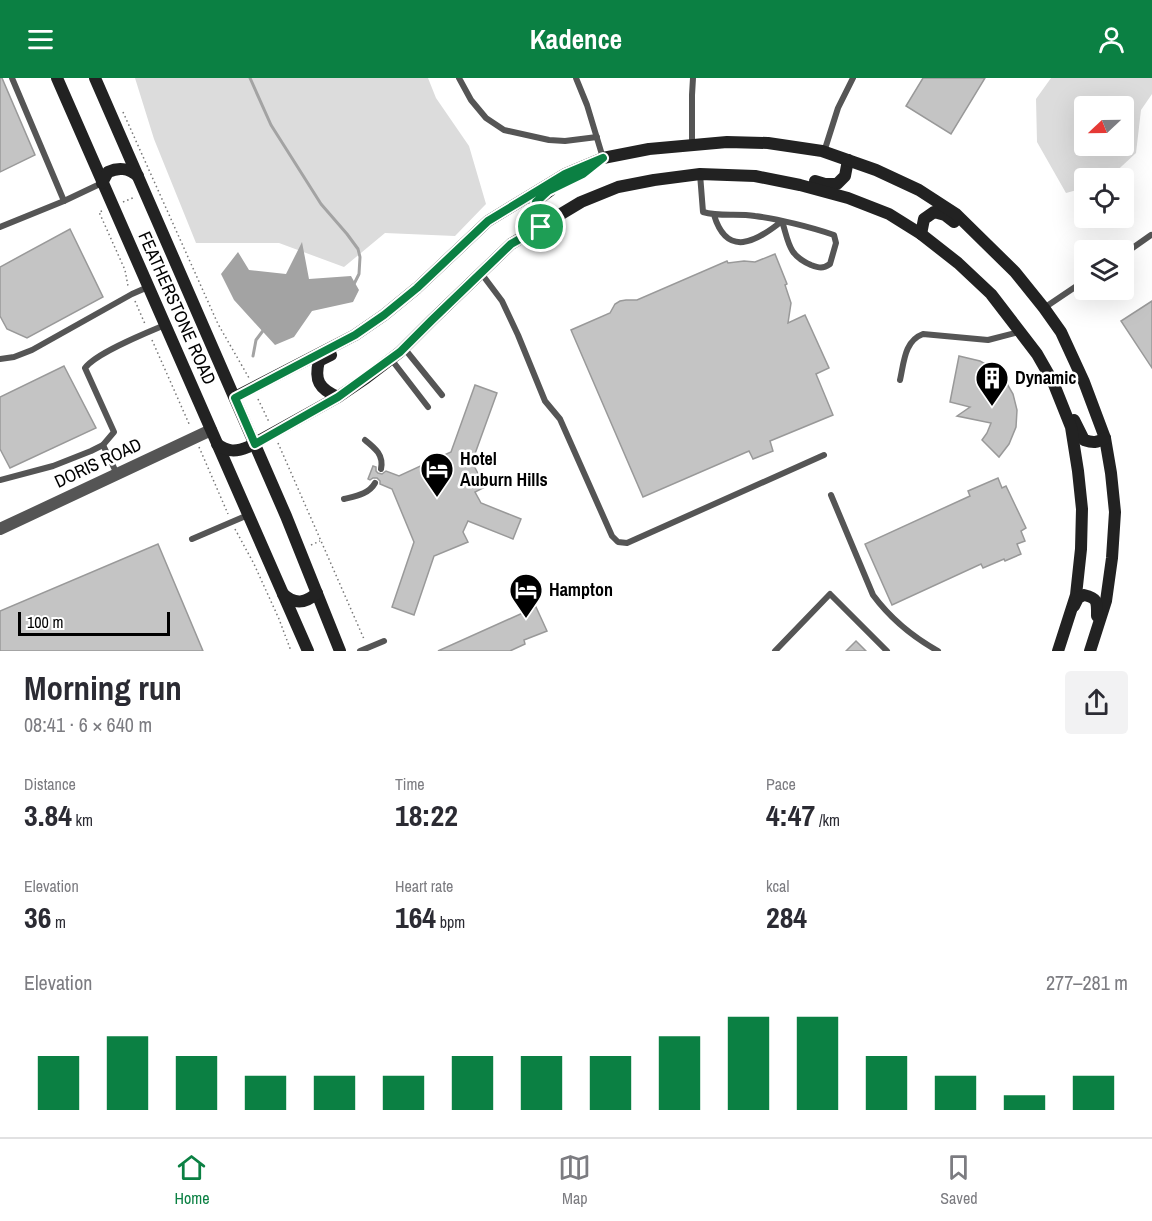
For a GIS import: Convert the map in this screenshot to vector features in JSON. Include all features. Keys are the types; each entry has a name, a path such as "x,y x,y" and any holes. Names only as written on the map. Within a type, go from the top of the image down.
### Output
{"street":[{"name":"FEATHERSTONE ROAD","path":"57,78 308,651"},
{"name":"FEATHERSTONE ROAD","path":"95,78 255,444 340,651"},
{"path":"235,398 355,335 417,288 488,221 565,174 603,158 649,148 727,142 768,143 824,152 876,170 919,190 956,214 1015,272 1061,332 1084,382 1105,438 1115,512 1106,601 1090,651"},
{"path":"541,227 533,215 536,202 548,191 583,174 603,158"},
{"path":"217,444 223,448 240,450 255,444 338,397 391,360 511,244 581,202 618,187 700,174 754,176 779,174 825,184 837,184 845,176 848,160"},
{"path":"102,183 108,172 120,168 132,171 138,176"},
{"path":"754,176 848,198 889,214 921,234 958,263 991,294 1037,354 1066,402 1084,440 1092,443 1105,438"},
{"path":"921,234 924,219 934,212 945,215 990,246"},
{"path":"338,397 320,386 316,372 319,361 350,345 384,315"},
{"path":"1053,382 1071,427 1082,509 1076,595 1058,651"},
{"name":"DORIS ROAD","path":"0,529 211,430"},
{"path":"283,593 298,602 309,599 317,593"},
{"path":"1072,610 1078,598 1084,595 1093,597 1097,602 1097,616 1084,651"}],"lane":[{"path":"12,78 64,201"},
{"path":"459,78 471,100 486,118 504,130 549,140 565,141 597,137"},
{"path":"576,78 603,158"},
{"path":"692,144 693,78"},
{"path":"824,152 838,108 853,78"},
{"path":"700,174 703,212 714,215 753,215 782,221 834,235 836,243 830,264 819,268 801,260 794,254 782,221"},
{"path":"0,227 102,183"},
{"path":"714,215 717,227 725,236 730,240 742,242 756,239 782,221"},
{"path":"1134,247 1151,236"},
{"path":"481,273 502,301 545,401 560,419 612,536 618,542 627,543 824,455"},
{"path":"0,359 14,357 32,350 148,287"},
{"path":"1044,308 1074,288"},
{"path":"0,480 53,466 103,444 114,432 85,368 89,363 118,347 165,326"},
{"path":"900,380 907,350 915,337 923,334 988,340 1020,332"},
{"path":"404,348 442,396"},
{"path":"391,360 428,408"},
{"path":"365,440 380,454 381,469"},
{"path":"103,444 117,474"},
{"path":"344,499 366,493 374,487 375,483"},
{"path":"831,495 873,595 882,608 901,625 926,645 938,651"},
{"path":"192,539 248,515"},
{"path":"775,651 830,594 887,651"},
{"path":"360,651 384,640"}],"path":[{"path":"123,113 218,324 250,381"},
{"path":"119,203 134,197"},
{"path":"102,211 99,212 125,270 128,284"},
{"path":"136,304 145,324"},
{"path":"152,340 188,423"},
{"path":"256,395 271,428"},
{"path":"277,441 366,644"},
{"path":"200,450 228,512"},
{"path":"216,486 221,483"},
{"path":"237,532 279,619 291,651"},
{"path":"306,547 321,541"}],"shaded area":[{"path":"135,78 428,78 436,98 469,146 486,204 455,236 385,233 344,267 279,243 196,243 154,139"},
{"path":"1051,78 1152,78 1152,94 1141,110 1134,155 1134,96 1074,96 1074,156 1133,156 1120,168 1074,168 1074,191 1066,193 1037,142 1036,99"},
{"path":"302,242 309,279 351,276 359,290 353,302 312,311 294,337 275,345 234,300 221,274 238,252 249,270 286,274"}],"building":[{"path":"0,78 2,78 35,155 0,172"},
{"path":"923,78 985,78 951,134 906,106"},
{"path":"70,229 103,297 27,338 7,329 0,316 0,267"},
{"path":"775,254 787,284 785,285 791,303 788,323 805,315 829,368 816,374 833,415 770,441 773,451 753,459 749,451 643,497 571,330 610,313 615,304 620,301 637,300 727,261 728,263 755,262"},
{"path":"1152,301 1152,368 1121,321"},
{"name":"Dynamic","path":"959,356 980,361 996,370 1013,394 1017,410 1016,427 1009,444 999,457 982,440 991,423 957,416 970,407 950,402"},
{"path":"64,366 96,428 10,468 0,449 0,397"},
{"name":"Hotel Auburn Hills","path":"475,385 497,393 472,462 485,487 475,492 481,503 521,519 513,539 468,521 463,532 468,542 434,556 414,615 392,607 414,542 392,489 380,484 377,478 368,479 373,466 376,467 378,473 382,474 386,471 399,476 451,452"},
{"path":"998,478 1002,488 1006,486 1026,528 1021,531 1025,541 1017,544 1021,554 983,568 981,564 892,605 865,544 970,496 968,491"},
{"path":"158,544 203,651 0,651 0,611"},
{"name":"Hampton","path":"536,607 547,631 524,640 525,644 510,651 438,651"},
{"path":"856,641 866,651 846,651"}],"waterway":[{"path":"250,78 271,125 321,204 358,249 359,274 354,284"},
{"path":"253,356 256,340 265,328"}],"place":[{"name":"Dynamic","path":"992,407"},
{"name":"Hotel Auburn Hills","path":"437,498"},
{"name":"Hampton","path":"526,619"}],"route":[{"path":"603,158 583,174 548,191 536,202 533,215 541,227 511,244 400,352 366,378 338,397 255,444 235,398 355,335 417,288 488,221 565,174 603,158"}]}
